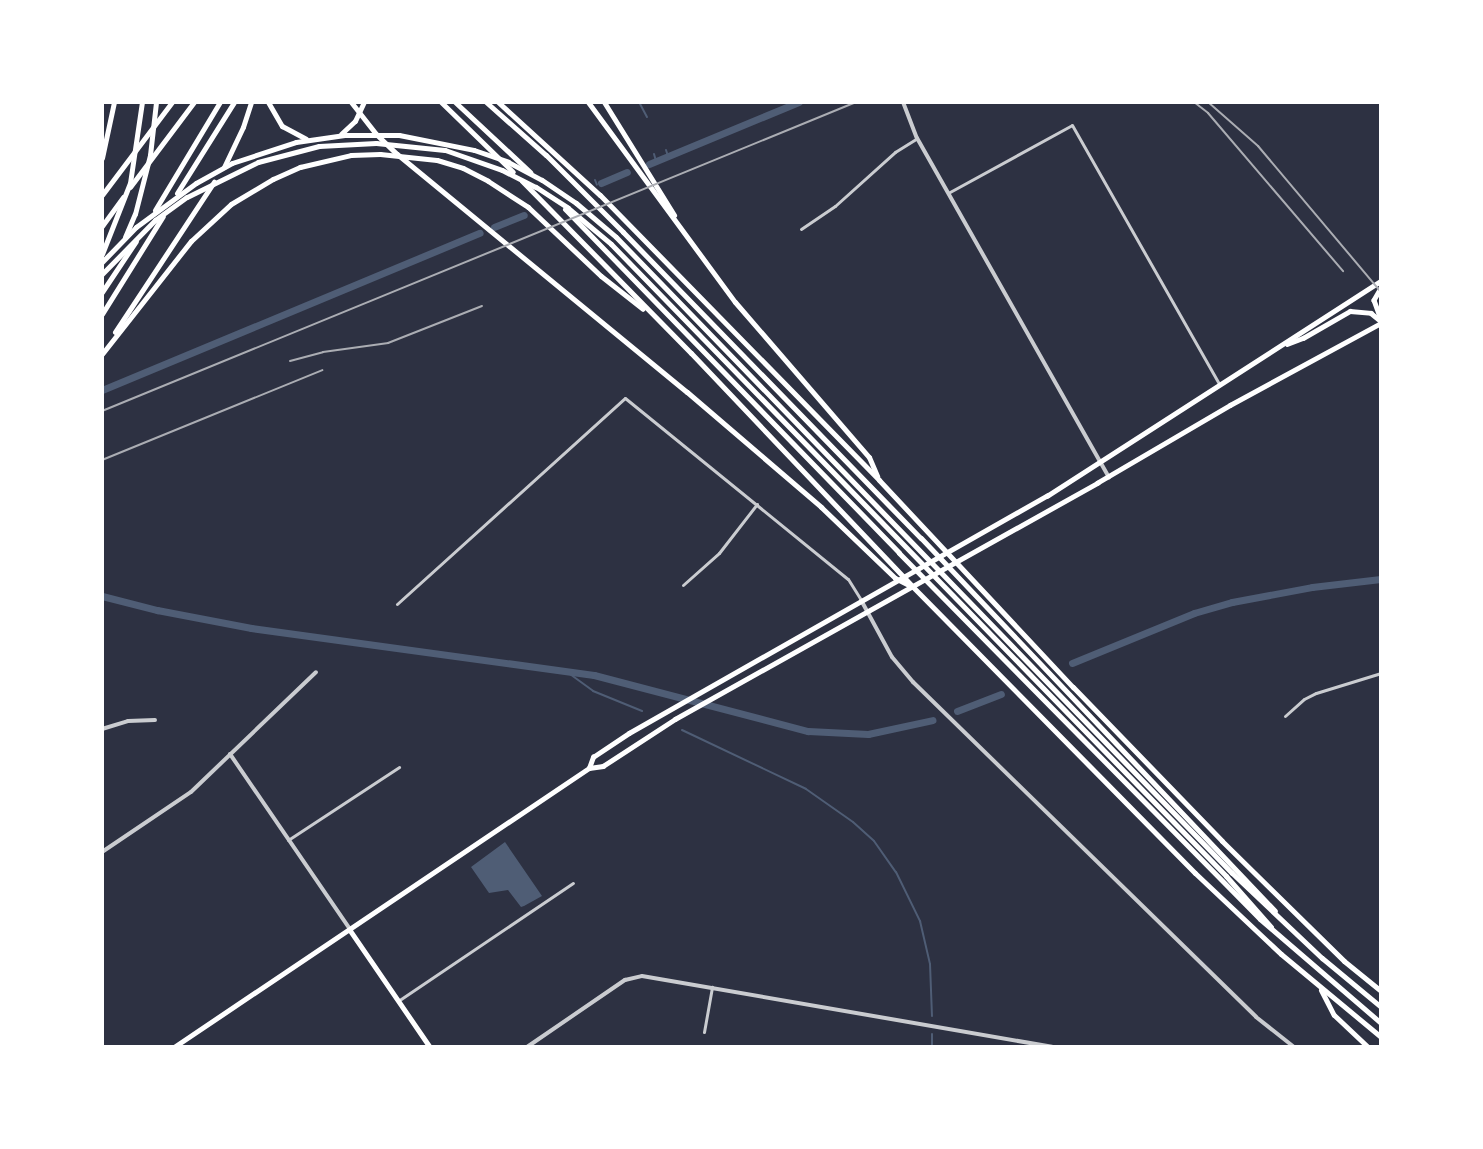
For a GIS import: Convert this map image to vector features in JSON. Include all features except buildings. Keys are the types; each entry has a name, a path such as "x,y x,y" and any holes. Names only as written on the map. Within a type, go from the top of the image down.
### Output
{"highway":[{"path":"102,158 114,102"},
{"path":"102,254 130,183 142,102"},
{"path":"102,280 118,253 135,214 154,129 156,102"},
{"path":"102,195 172,102"},
{"path":"102,226 194,102"},
{"path":"102,292 149,221 220,102"},
{"path":"102,314 234,102"},
{"path":"102,353 231,153 251,102"},
{"path":"268,102 282,126 296,136 313,141 329,140 343,133 355,121 364,102"},
{"path":"351,102 376,134 398,154 821,507 895,578 912,586"},
{"path":"441,102 661,322 912,586 1195,873 1318,986 1381,1037"},
{"path":"455,102 522,163 898,554 1260,919 1381,1023"},
{"path":"486,102 558,167 1030,652 1071,690 1300,919 1381,991"},
{"path":"498,102 555,152 930,532 1038,649 1071,690 1270,904 1279,917"},
{"path":"588,102 697,252 769,344 869,457 879,480"},
{"path":"604,102 697,252"},
{"path":"102,262 136,228 180,193 232,163 296,142 345,135 399,135 439,142 490,155 557,189 616,237 1232,873 1381,1007"},
{"path":"102,274 155,220 187,197 242,168 281,155 336,144 376,143 445,150 502,170 553,197 611,244 1248,899 1271,927"},
{"path":"102,353 191,241 231,204 273,178 322,160 380,154 437,160 463,168 488,181 528,207 602,276 661,322"},
{"path":"1318,986 1334,1015 1368,1047"}],"main road":[{"path":"589,768 593,757 665,712 1026,509 1381,281"},
{"path":"1381,288 1374,300 1381,321"},
{"path":"1277,347 1303,338 1350,311 1371,313 1381,321"},
{"path":"174,1047 589,768 603,766 679,717 1381,321"},
{"path":"350,930 430,1047"}],"street":[{"path":"903,102 917,138 1108,477"},
{"path":"948,193 1072,125 1220,385"},
{"path":"801,229 835,206 895,152 917,138"},
{"path":"397,604 625,398 848,579 892,657 913,682 968,733 1256,1017 1294,1047"},
{"path":"683,585 719,553 758,504"},
{"path":"102,852 191,792 301,690 316,672"},
{"path":"1285,716 1304,699 1316,693 1381,673"},
{"path":"102,729 135,720 155,720"},
{"path":"230,754 350,930"},
{"path":"288,840 399,767"},
{"path":"398,1002 573,883"},
{"path":"527,1047 633,976 712,986 1052,1047"},
{"path":"704,1032 712,986"}],"water":[{"path":"505,842 542,896 521,907 508,890 489,893 471,867"}],"waterway":[{"path":"639,102 647,117"},
{"path":"649,164 799,102"},
{"path":"666,150 668,156"},
{"path":"654,154 656,161"},
{"path":"601,183 627,172"},
{"path":"595,180 597,185"},
{"path":"494,227 524,215"},
{"path":"102,390 480,233"},
{"path":"1072,663 1194,613 1232,602 1312,587 1381,579"},
{"path":"102,596 157,610 251,628 594,675 808,731 868,734 933,720"},
{"path":"563,669 593,691 642,711"},
{"path":"957,711 1001,694"},
{"path":"682,730 806,789 853,822 874,841 896,872 920,921 930,964 932,1016"},
{"path":"932,1034 932,1047"}],"railway":[{"path":"102,411 856,102"},
{"path":"1194,102 1208,113 1343,271"},
{"path":"1208,102 1258,146 1381,292"},
{"path":"290,361 323,352 388,343 482,306"},
{"path":"102,460 322,370"}]}
